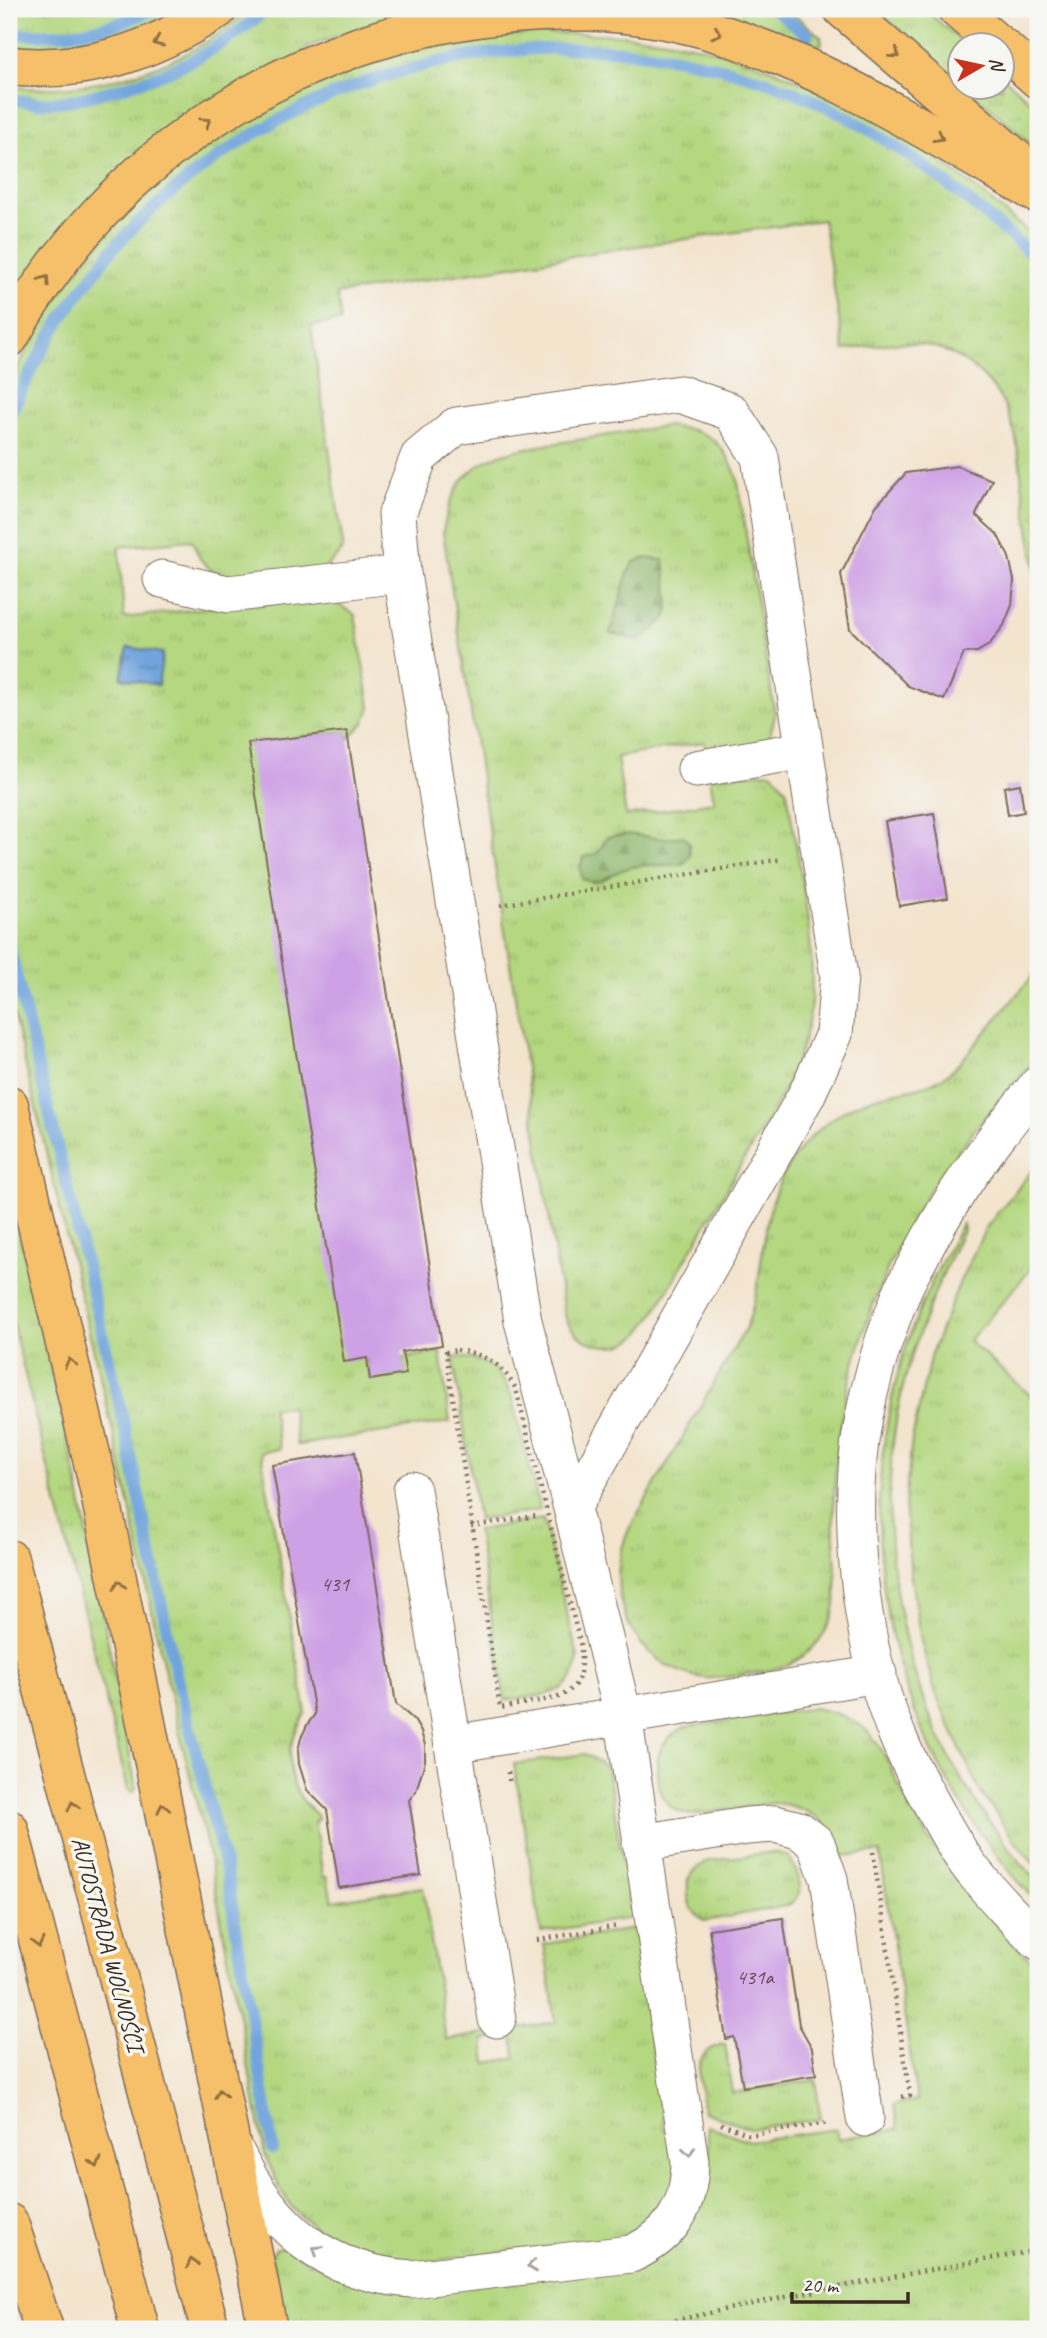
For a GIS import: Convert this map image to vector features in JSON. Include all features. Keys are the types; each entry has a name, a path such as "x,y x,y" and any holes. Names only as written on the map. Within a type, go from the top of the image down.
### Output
{"main road":[{"path":"9,66 52,68 111,59 166,39 218,9"},
{"path":"843,9 1038,178"},
{"path":"957,9 984,32"},
{"path":"9,338 49,273 101,211 139,174 191,132 230,106 316,61 364,43 431,24 478,17 532,12 612,12 675,22 724,35 833,79 1038,194"},
{"path":"1016,59 1038,79"},
{"path":"9,1105 98,1484 268,2329"},
{"name":"AUTOSTRADA WOLNOŚCI","path":"9,1559 210,2329"},
{"path":"9,1829 140,2329"},
{"path":"9,2223 44,2329"}],"street":[{"path":"230,2141 251,2184 279,2220 321,2254 352,2268 392,2278 412,2279 631,2254 648,2246 673,2222 690,2186 690,2162 624,1716 560,1511 523,1321 402,574 397,514 419,457 456,426 680,394 731,412 760,457 839,976 834,1034 807,1094 560,1511"},
{"path":"162,579 228,594 402,574"},
{"path":"696,769 804,750"},
{"path":"1038,1085 981,1155 939,1221 902,1291 880,1357 862,1436 856,1487 858,1571 866,1623 897,1736 946,1830 972,1870 1007,1911 1038,1941"},
{"path":"412,1490 497,2019"},
{"path":"453,1744 878,1674"},
{"path":"641,1843 775,1824 799,1830 816,1843 829,1879 865,2118"}],"path":[{"path":"500,905 783,858"},
{"path":"457,1350 477,1353 504,1370 516,1389 560,1511 581,1647 581,1674 578,1683 564,1695 500,1708 446,1352 457,1350"},
{"path":"471,1525 560,1511"},
{"path":"537,1940 626,1925"},
{"path":"634,2329 790,2296 1038,2250"}],"green space":[{"path":"9,9 179,9 118,35 75,44 31,47 9,46"},
{"path":"249,9 428,9 376,22 310,46 9,305 9,87 73,86 137,73 168,62 197,47 224,30"},
{"path":"689,9 788,9 821,37 822,44 819,45"},
{"path":"876,9 924,9 951,32 946,32 946,70"},
{"path":"530,33 606,34 652,38 731,55 769,68 844,102 914,143 959,175 1038,240 1038,585 1018,447 1004,406 995,391 971,366 941,350 924,345 899,343 844,350 823,220 616,249 337,294 341,321 311,326 343,545 341,552 324,569 252,581 216,575 200,559 192,540 119,547 124,618 248,603 326,600 335,602 355,615 370,707 364,723 348,739 346,731 249,743 370,1379 405,1374 403,1358 440,1352 450,1422 297,1445 291,1406 272,1408 280,1449 261,1452 306,1713 293,1740 290,1767 298,1792 317,1815 318,1820 314,1821 323,1877 327,1877 332,1901 423,1887 446,2040 503,2031 504,2036 483,2040 486,2063 516,2058 511,2029 556,2022 544,1944 634,1929 665,2131 676,2130 677,2179 655,2218 625,2238 422,2262 383,2261 331,2241 294,2210 281,2191 265,2155 208,1850 166,1677 120,1461 9,996 9,385 51,308 98,245 132,209 209,145 251,118 341,74 423,49"},
{"path":"1016,88 1038,108 1038,150 983,102 1016,102"},
{"path":"666,426 692,430 711,438 725,453 737,477 775,715 770,735 759,746 706,751 704,742 617,757 626,816 714,802 710,777 771,772 776,776 787,791 805,897 811,951 811,1002 801,1048 783,1091 654,1314 630,1341 621,1345 602,1346 577,1334 564,1313 443,532 449,507 458,487 469,473 484,462 519,450"},
{"path":"645,558 664,560 669,602 667,617 647,635 636,640 610,633 628,573 634,562"},
{"path":"629,834 663,839 683,836 689,843 690,856 683,864 645,865 617,872 603,880 593,882 582,879 580,866 584,857 598,853 607,837"},
{"path":"1038,969 1037,1057 968,1138 926,1197 890,1264 857,1352 838,1442 834,1515 836,1593 832,1618 826,1631 810,1651 794,1662 776,1669 715,1678 679,1671 657,1659 641,1643 628,1623 621,1601 618,1577 621,1553 629,1529 746,1328 757,1289 770,1210 784,1173 814,1134 841,1113 871,1098 929,1084 948,1073 963,1060"},
{"path":"1038,1163 1038,1261 969,1341 1038,1402 1038,1869 979,1790 936,1695 921,1641 911,1579 905,1503 912,1439 931,1354 961,1279 987,1226"},
{"path":"9,1191 76,1475 135,1783 136,1789 132,1792 128,1789 9,1310"},
{"path":"962,1224 963,1231 937,1287 905,1377 891,1460 892,1554 907,1646 938,1734 979,1807 1037,1882 1038,1902 977,1829 947,1780 923,1731 904,1680 890,1628 882,1574 879,1520 889,1412 914,1324 936,1273"},
{"path":"453,1357 474,1359 490,1366 507,1387 512,1397 540,1510 478,1520"},
{"path":"543,1519 578,1657 570,1681 562,1688 542,1695 505,1700 477,1530"},
{"path":"815,1708 850,1719 875,1740 929,1840 953,1874 1038,1967 1038,2329 286,2329 271,2256 276,2248 286,2247 309,2263 595,2274 704,2194 710,2173 707,2125 749,2141 836,2129 838,2139 898,2129 894,2105 917,2100 880,1852 843,1856 832,1834 824,1825 816,1817 796,1807 772,1803 692,1815 671,1807 659,1786 657,1769 660,1752 667,1740 684,1727"},
{"path":"585,1754 604,1765 608,1771 632,1918 541,1932 514,1764"},
{"path":"774,1852 788,1856 798,1876 799,1890 793,1902 786,1906 705,1921 691,1908 688,1879 697,1868 708,1861"},
{"path":"725,2044 732,2093 816,2080 820,2119 750,2129 704,2112 699,2080 701,2061 705,2053"}],"water":[{"path":"128,647 163,653 158,685 121,678"}],"building":[{"path":"957,466 992,480 976,515 997,534 1009,557 1014,580 1012,605 1004,625 989,645 977,652 964,653 944,700 908,686 850,629 841,574 876,506 906,473"},
{"path":"347,731 442,1345 402,1352 406,1374 370,1380 367,1358 344,1362 248,743"},
{"path":"1020,784 1024,812 1008,815 1004,787"},
{"path":"934,813 948,898 899,906 885,821"},
{"path":"355,1452 396,1704 414,1720 425,1745 425,1761 416,1791 409,1800 421,1875 339,1888 327,1810 307,1790 299,1764 301,1738 315,1714 272,1465"},
{"path":"783,1918 799,2025 812,2048 816,2075 743,2087 734,2037 726,2039 709,1929"}],"waterway":[{"path":"9,33 65,33 102,28 155,9"},
{"path":"9,99 37,103 65,101 150,79 211,50 267,9"},
{"path":"774,9 808,35"},
{"path":"9,419 46,344 110,252 190,178 266,127 348,89 434,63 522,50 613,50 703,64 792,91 860,124 922,165 1038,260"},
{"path":"9,945 123,1419 176,1674 226,1870 273,2149"}]}
